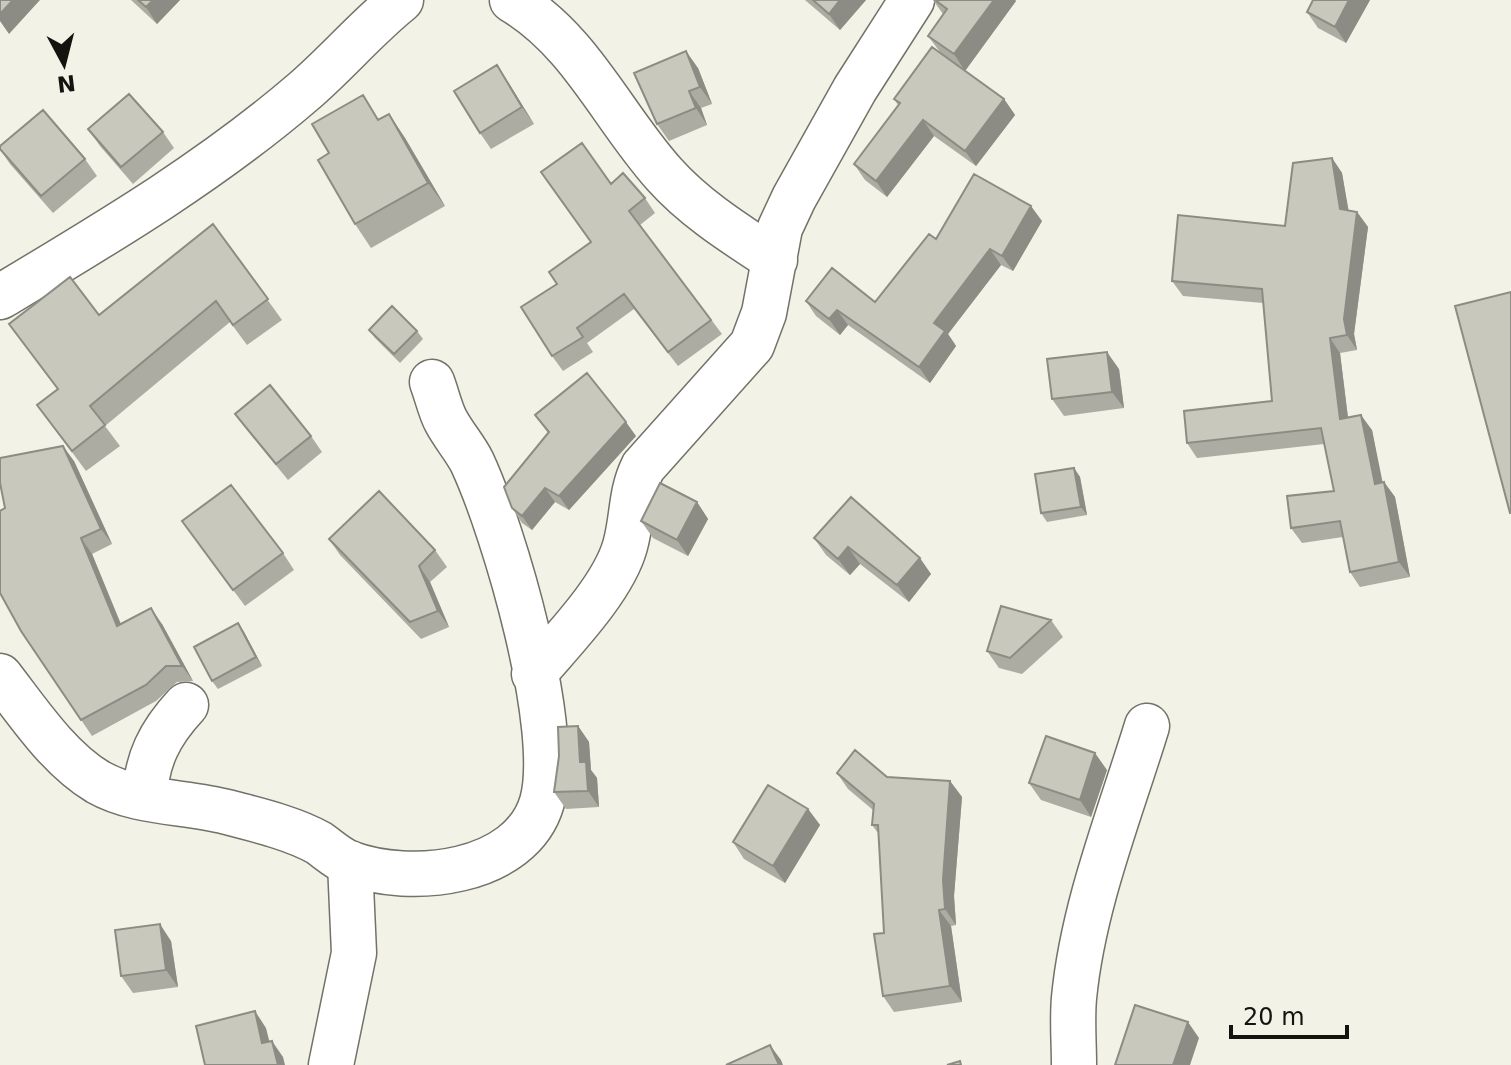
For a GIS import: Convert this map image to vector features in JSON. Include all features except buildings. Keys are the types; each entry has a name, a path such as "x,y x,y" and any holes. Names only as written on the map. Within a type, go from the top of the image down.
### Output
{"street":[{"path":"0,297 156,203 208,166 303,92 401,0"},
{"path":"512,0 568,45 666,177 695,204 775,260"},
{"path":"534,674 617,568 625,547 633,487 643,467 752,345 764,313 780,228 855,89 912,0"},
{"path":"0,676 38,725 99,782 145,798 225,812 286,830 319,844 350,863 401,872 452,871 505,852 528,831 541,805 548,774 545,730 498,529 471,460 446,420 432,382"},
{"path":"145,798 150,758 163,732 186,705"},
{"path":"1074,1065 1073,1000 1079,964 1097,886 1147,726"},
{"path":"331,1065 354,953 350,863"}]}
